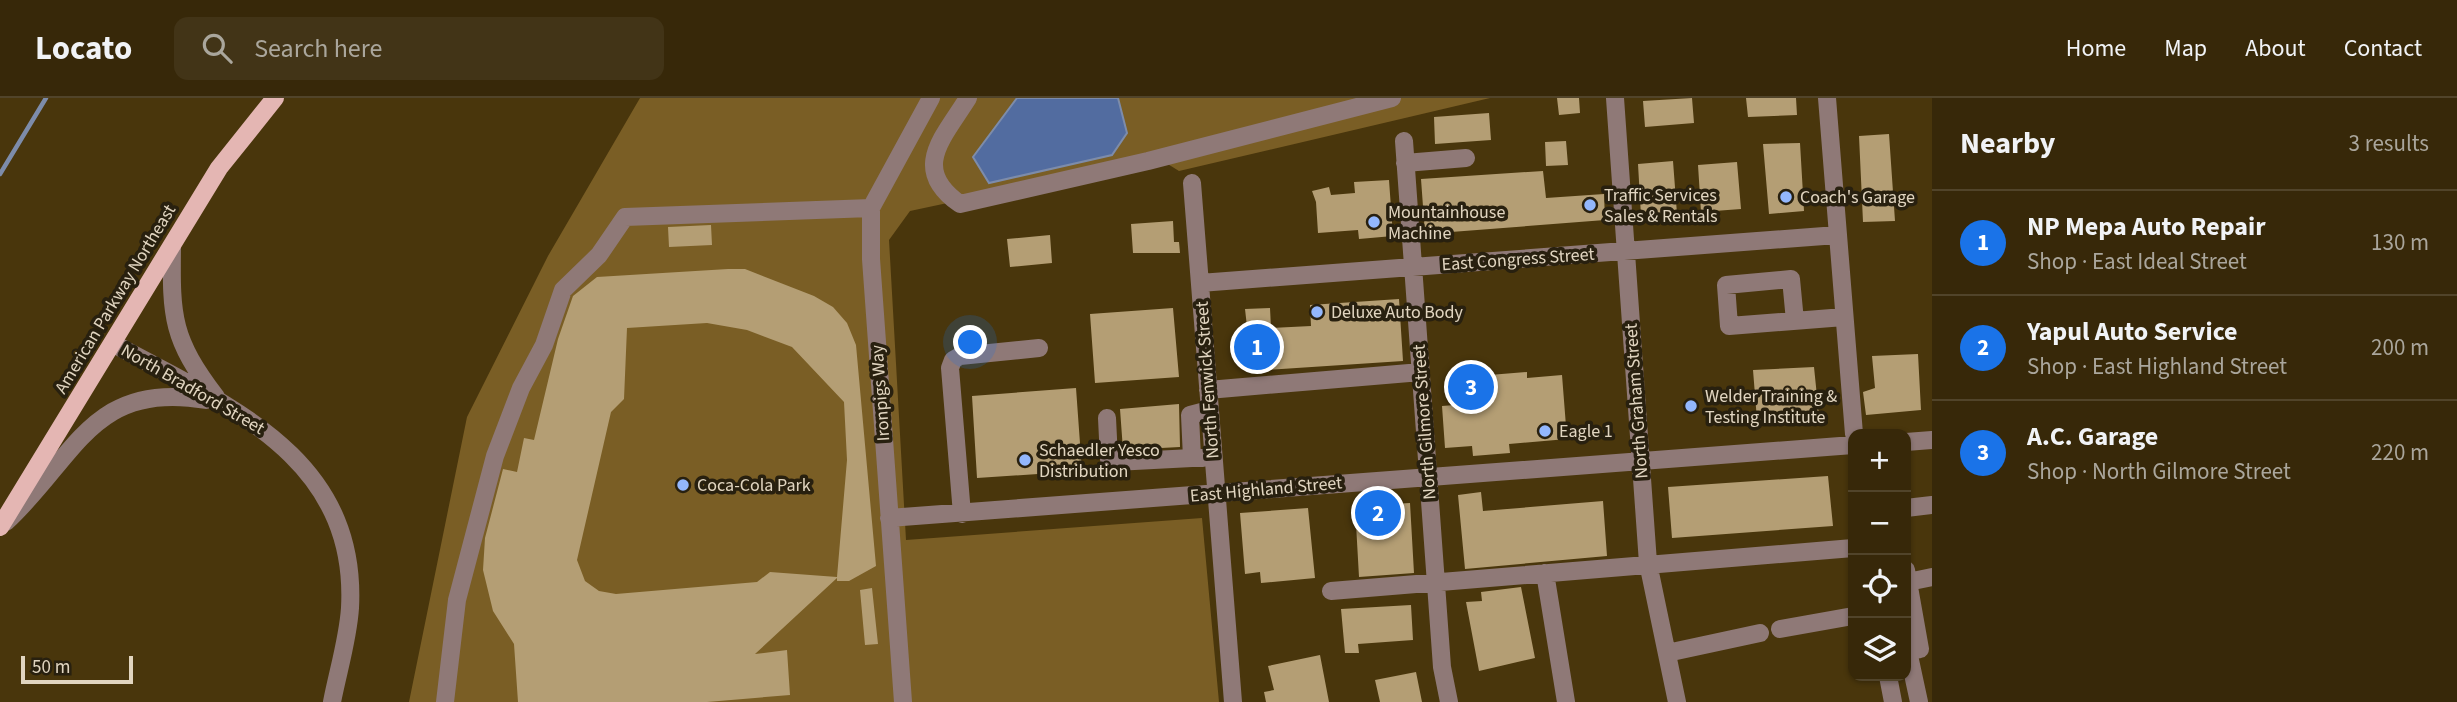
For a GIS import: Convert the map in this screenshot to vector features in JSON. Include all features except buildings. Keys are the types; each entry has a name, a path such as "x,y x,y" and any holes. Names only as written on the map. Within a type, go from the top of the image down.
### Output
{"main road":[{"name":"American Parkway Northeast","path":"0,527 114,344 219,167 275,98"}],"street":[{"name":"Ironpigs Way","path":"903,702 871,259 871,208 891,166 931,98"},
{"path":"968,98 934,153 933,173 938,183 943,192 960,204 1148,161 1392,98"},
{"name":"North Graham Street","path":"1615,98 1648,563 1677,702"},
{"path":"1827,98 1854,429"},
{"name":"North Gilmore Street","path":"1404,141 1441,667 1448,702"},
{"path":"1405,163 1466,158"},
{"name":"North Fenwick Street","path":"1192,183 1233,702"},
{"path":"445,702 457,600 504,433 521,388 544,345 563,290 599,255 625,217 871,208"},
{"name":"East Congress Street","path":"1200,284 1837,235"},
{"path":"172,247 171,295 176,331 191,364 220,403"},
{"path":"1795,321 1844,317"},
{"name":"North Bradford Street","path":"114,344 220,403 282,444 315,481 332,510 347,561 350,599 348,625 332,702"},
{"path":"962,514 950,368 953,360 960,356 1039,348"},
{"path":"1208,390 1421,372"},
{"path":"0,527 36,494 91,426 122,405 158,396 220,403"},
{"path":"1192,458 1190,415 1209,410"},
{"path":"1107,418 1109,459 1115,462 1213,457"},
{"path":"1911,442 1932,440"},
{"name":"East Highland Street","path":"889,518 1848,446"},
{"path":"1911,508 1932,505"},
{"path":"1331,591 1848,548"},
{"path":"1545,573 1566,702"},
{"path":"1911,576 1932,577"},
{"path":"1911,598 1920,649 1911,651"},
{"path":"1780,629 1848,616"},
{"path":"1667,653 1760,633"},
{"path":"1911,669 1919,702"},
{"path":"1889,681 1894,702"}],"shaded area":[{"name":"Coca-Cola Park","path":"640,98 1490,98 1179,171 1158,158 910,211 889,240 906,540 1202,518 1219,702 409,702 467,417 548,256"}],"water":[{"path":"1017,98 1118,98 1127,133 1112,155 989,183 973,157"}],"waterway":[{"path":"0,174 46,98"}],"place":[{"name":"Coach's Garage","path":"1786,197"},
{"name":"Traffic Services Sales & Rentals","path":"1590,205"},
{"name":"Mountainhouse Machine","path":"1374,222"},
{"name":"Deluxe Auto Body","path":"1317,312"},
{"name":"NP Mepa Auto Repair","path":"1257,347"},
{"name":"A.C. Garage","path":"1471,387"},
{"name":"Welder Training & Testing Institute","path":"1691,406"},
{"name":"Eagle 1","path":"1545,431"},
{"name":"Schaedler Yesco Distribution","path":"1025,460"},
{"name":"Coca-Cola Park","path":"683,485"},
{"name":"Yapul Auto Service","path":"1378,513"}]}
